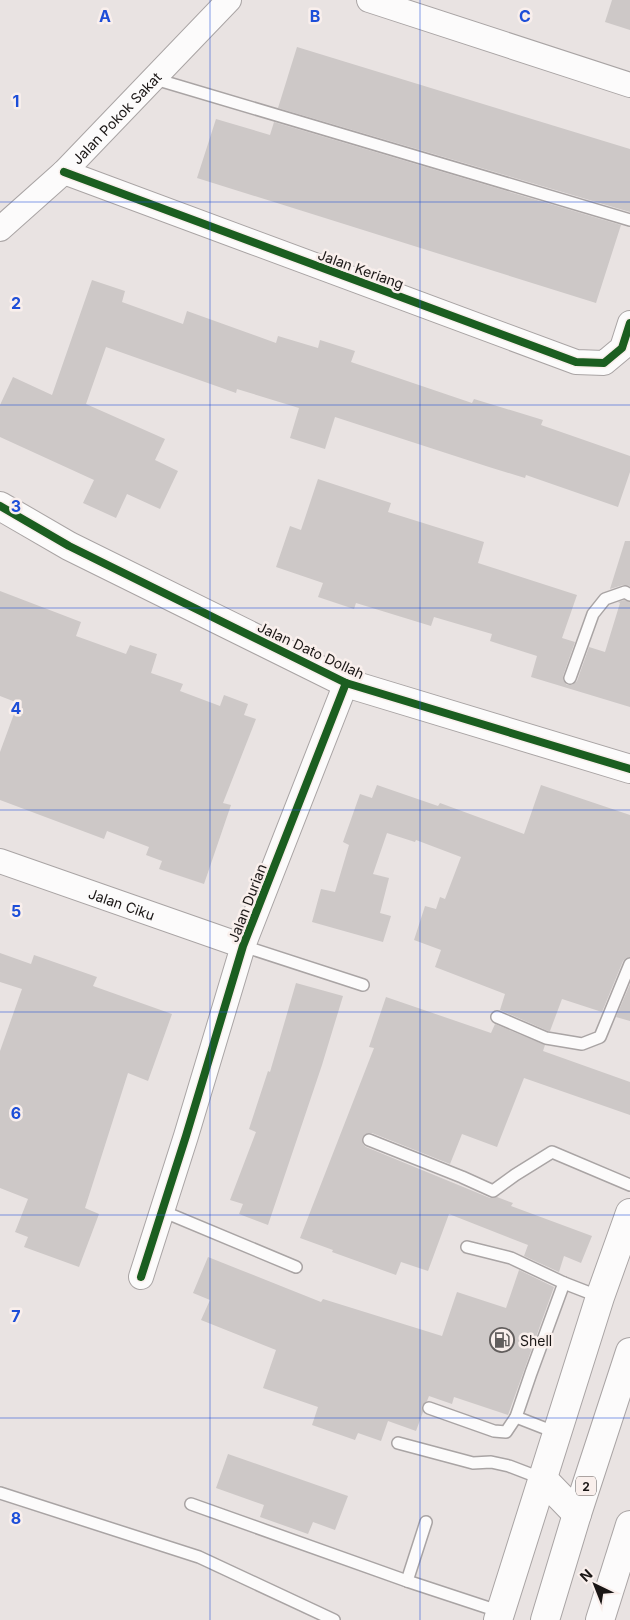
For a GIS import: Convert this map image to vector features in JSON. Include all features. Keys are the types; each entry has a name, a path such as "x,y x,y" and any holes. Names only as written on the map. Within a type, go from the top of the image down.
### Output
{"main road":[{"name":"Jalan Dato Dollah","path":"0,506 69,546 346,683 630,769"},
{"path":"500,1616 600,1297 630,1213"},
{"name":"2","path":"545,1620 577,1514 630,1352"},
{"path":"543,1480 577,1514"},
{"path":"600,1620 630,1525"}],"street":[{"name":"Jalan Pokok Sakat","path":"0,229 64,172 229,0"},
{"path":"369,0 630,85"},
{"name":"Jalan Keriang","path":"64,172 576,362 604,363 622,348 630,323"},
{"name":"Jalan Durian","path":"141,1277 243,946 346,683"},
{"name":"Jalan Ciku","path":"0,861 243,946"}],"lane":[{"path":"155,79 630,220"},
{"path":"570,678 593,614 605,599 625,592 630,595"},
{"path":"243,946 363,985"},
{"path":"497,1017 546,1038 582,1044 600,1037 630,964"},
{"path":"369,1140 462,1177 492,1192 552,1152 630,1185"},
{"path":"162,1211 296,1267"},
{"path":"467,1247 511,1258 564,1283 600,1297"},
{"path":"429,1408 494,1431 506,1432 516,1417 564,1283"},
{"path":"516,1417 557,1433"},
{"path":"398,1443 473,1463 491,1462 509,1466 543,1480"},
{"path":"0,1493 199,1557 334,1620"},
{"path":"191,1504 500,1616"},
{"path":"407,1581 426,1522"}],"building":[{"path":"612,0 630,0 630,30 605,22"},
{"path":"297,47 630,149 630,212 278,108"},
{"path":"216,119 270,135 274,122 621,225 596,303 197,178"},
{"path":"92,280 125,291 122,302 183,324 187,311 276,343 278,336 318,348 320,340 355,351 351,362 472,403 474,399 543,420 541,425 630,456 630,472 618,507 526,475 525,478 335,417 325,449 290,438 299,408 237,389 236,393 106,347 86,404 165,439 155,460 178,471 160,509 127,494 116,518 83,503 94,480 0,437 0,405 13,377 52,395"},
{"path":"318,479 391,503 388,512 484,542 478,563 577,595 562,638 575,642 563,676 563,680 567,685 572,685 577,681 589,647 605,652 620,603 618,602 624,600 630,602 630,707 531,677 537,656 490,641 492,634 434,617 431,626 356,603 354,609 318,597 323,583 276,567 290,526 301,530"},
{"path":"625,541 630,541 630,586 623,585 610,589"},
{"path":"0,591 81,622 76,636 126,654 130,645 157,654 151,673 183,684 180,691 220,706 224,695 248,704 244,715 256,719 223,803 231,805 204,884 159,869 162,861 146,855 149,847 107,831 104,839 0,800 0,752 18,703 0,696"},
{"path":"377,785 438,806 440,803 524,834 541,785 630,815 630,957 623,961 602,1012 562,999 550,1031 548,1031 500,1010 505,994 435,967 441,950 414,940 425,906 436,909 440,897 445,899 461,857 416,840 415,842 387,833 373,874 389,878 380,913 391,916 383,942 312,922 321,889 335,892 349,845 343,842 360,794 372,798"},
{"path":"0,953 31,964 34,955 97,977 93,986 172,1014 148,1081 128,1073 85,1208 99,1214 79,1267 24,1247 28,1237 15,1232 28,1199 0,1188 0,1051 22,989 0,982"},
{"path":"296,983 343,996 322,1065 268,1225 239,1214 243,1204 230,1200 256,1132 249,1129 268,1071 270,1072"},
{"path":"630,984 630,1021 616,1017"},
{"path":"386,997 491,1033 495,1024 545,1045 543,1051 630,1082 630,1115 524,1078 497,1147 462,1134 450,1164 372,1133 365,1134 362,1138 363,1144 366,1147 490,1198 497,1197 513,1203 511,1206 592,1236 581,1263 564,1256 559,1272 524,1256 528,1245 449,1214 428,1271 401,1262 396,1275 332,1252 333,1250 300,1238 374,1048 369,1047"},
{"path":"208,1257 321,1302 323,1299 442,1336 457,1292 506,1308 519,1270 554,1287 508,1415 454,1397 452,1404 429,1396 422,1406 423,1412 416,1431 388,1421 381,1441 358,1433 355,1440 312,1425 318,1407 263,1388 276,1350 201,1320 210,1300 193,1293"},
{"path":"228,1454 348,1496 335,1530 313,1522 308,1534 260,1517 264,1505 216,1488"}],"cycle path":[{"path":"64,172 576,362 604,363 622,348 630,323"},
{"path":"0,506 69,546 346,683 630,769"},
{"path":"141,1277 243,946 346,683"}],"place":[{"name":"Shell","path":"502,1340"}]}
